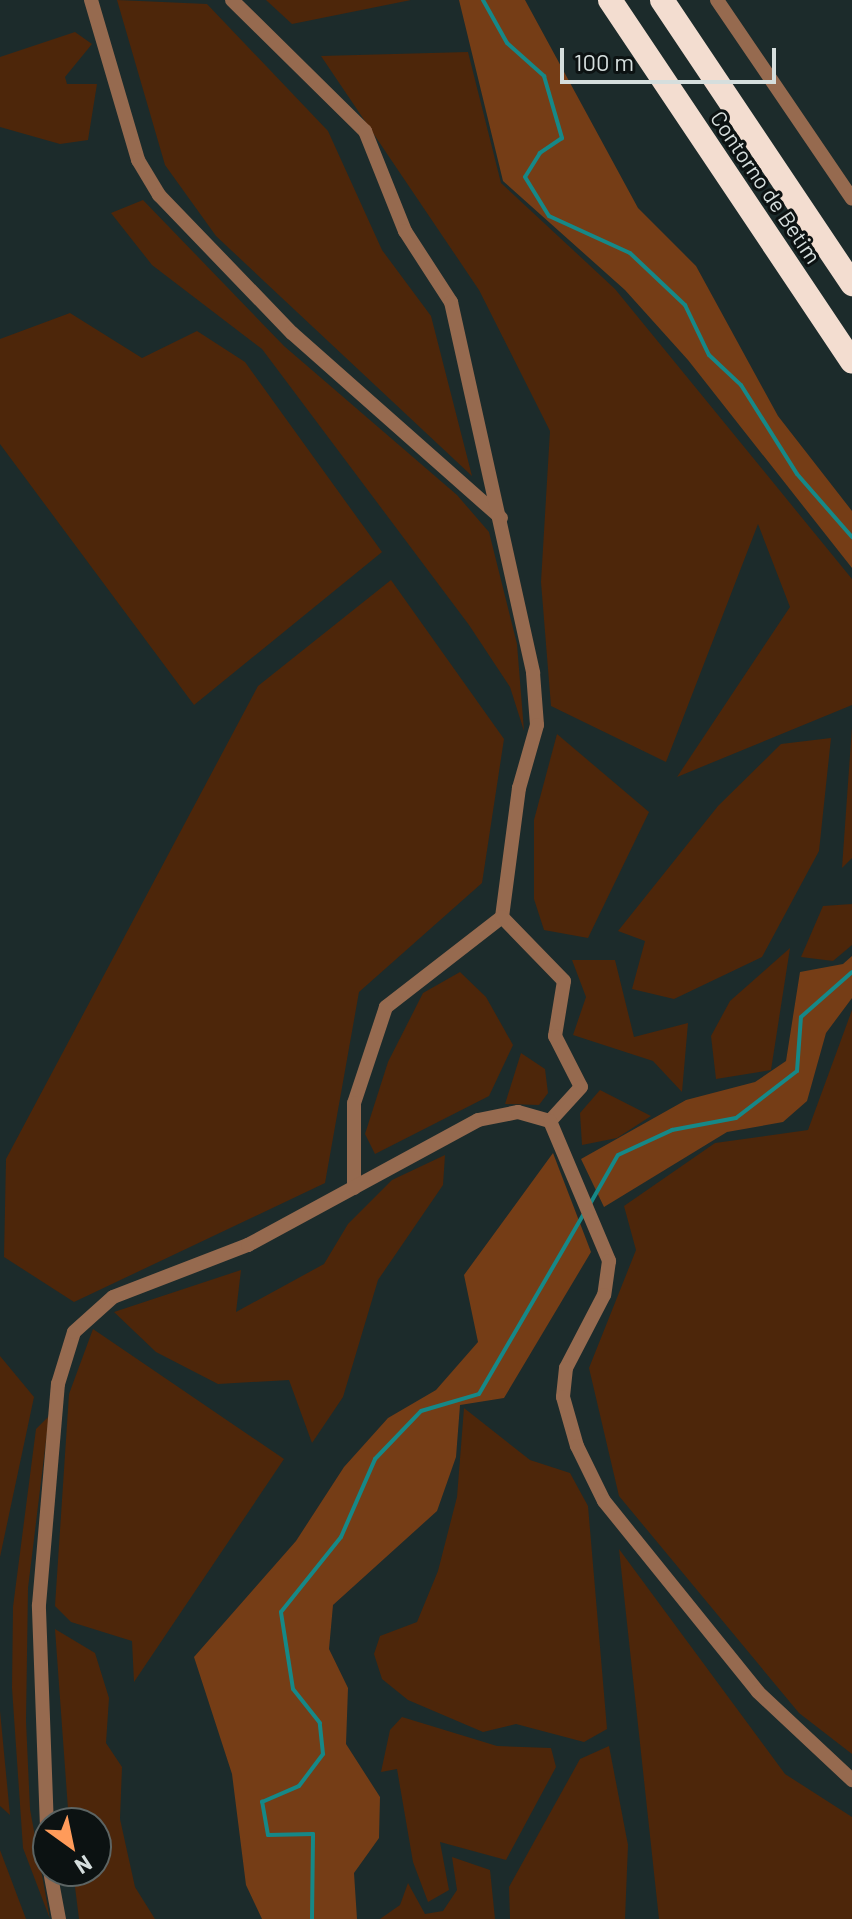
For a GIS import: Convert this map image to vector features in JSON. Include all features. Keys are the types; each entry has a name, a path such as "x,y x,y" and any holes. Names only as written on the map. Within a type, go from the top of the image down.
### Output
{"highway":[{"path":"589,0 654,65"},
{"name":"Contorno de Betim","path":"610,0 852,362"},
{"name":"Contorno de Betim","path":"662,0 852,284"}],"street":[{"path":"91,0 138,160 159,195 292,333 501,518"},
{"path":"232,0 365,131 379,155 405,231 451,302 501,518 537,725 519,788 502,917 386,1007 354,1103 354,1188"},
{"path":"717,0 852,199"},
{"path":"502,917 564,981 555,1036 581,1087 550,1121"},
{"path":"46,1807 39,1605 58,1384 74,1332 113,1297 248,1245 478,1120 518,1112 550,1121"},
{"path":"550,1121 609,1261 604,1295 566,1368 563,1397 577,1446 604,1501 758,1692 852,1780"},
{"path":"53,1887 59,1919"}],"shaded area":[{"path":"117,0 207,4 328,131 382,250 431,316 472,476 216,236 165,165"},
{"path":"266,0 411,0 292,24"},
{"path":"459,0 525,0 638,208 696,266 778,416 852,511 852,568 688,360 625,290 503,181"},
{"path":"75,32 92,44 65,77 67,84 97,84 88,140 60,144 0,127 0,57"},
{"path":"468,52 501,183 615,289 852,579 852,705 677,777 790,607 758,524 666,762 551,706 541,582 550,431 479,290 321,56"},
{"path":"143,200 284,346 457,495 489,532 517,644 524,731 510,687 469,625 262,349 152,265 111,213"},
{"path":"70,313 142,358 197,331 245,362 382,552 194,705 0,444 0,339"},
{"path":"391,580 504,739 482,883 359,992 325,1183 74,1302 4,1257 6,1159 258,686"},
{"path":"852,727 852,858 842,868"},
{"path":"557,734 649,812 588,938 544,930 534,899 534,820"},
{"path":"831,738 819,851 762,957 674,999 632,989 645,941 618,931 718,806 781,744"},
{"path":"852,904 852,945 833,961 801,957 823,906"},
{"path":"790,948 771,1070 716,1079 711,1036 730,1001"},
{"path":"852,956 852,998 826,1033 807,1101 783,1122 727,1132 604,1207 581,1159 686,1100 755,1082 786,1061 800,972 843,964"},
{"path":"572,960 615,960 634,1037 688,1023 682,1092 653,1061 573,1035 586,997"},
{"path":"460,972 486,997 513,1045 489,1096 375,1154 365,1134 388,1062 423,993"},
{"path":"852,1010 852,1754 799,1713 619,1496 589,1368 636,1250 624,1206 715,1143 808,1130"},
{"path":"521,1053 545,1069 548,1093 539,1105 505,1104"},
{"path":"600,1090 651,1116 617,1138 582,1145 580,1113"},
{"path":"553,1153 591,1252 504,1398 460,1405 456,1457 437,1511 333,1605 329,1649 348,1688 346,1744 380,1797 379,1838 354,1873 357,1919 262,1919 246,1885 232,1774 194,1657 296,1541 344,1467 388,1418 436,1390 478,1342 464,1275"},
{"path":"445,1155 443,1185 378,1280 343,1397 312,1443 289,1380 218,1384 156,1352 114,1312 241,1270 236,1312 324,1264 348,1224 392,1180"},
{"path":"93,1329 284,1459 134,1682 132,1641 71,1622 55,1606 69,1394"},
{"path":"0,1356 34,1397 0,1557"},
{"path":"464,1408 530,1460 570,1473 588,1506 607,1729 584,1742 516,1724 483,1732 408,1700 382,1679 374,1654 380,1636 417,1622 438,1571 457,1497"},
{"path":"49,1416 28,1588 26,1721 32,1872 23,1848 12,1688 13,1607 36,1429"},
{"path":"619,1549 785,1774 852,1817 852,1919 659,1919"},
{"path":"55,1629 95,1653 109,1698 106,1743 122,1767 120,1819 135,1887 155,1919 79,1919 75,1887 112,1887 112,1807 68,1807"},
{"path":"0,1711 10,1815 0,1806"},
{"path":"402,1717 497,1746 551,1748 556,1767 506,1860 440,1842 449,1890 428,1902 413,1862 397,1769 381,1772 390,1730"},
{"path":"609,1746 628,1845 625,1919 510,1919 509,1887 580,1759"},
{"path":"0,1850 26,1919 0,1919"},
{"path":"452,1857 490,1870 495,1919 380,1919 400,1905 408,1883 425,1914 443,1911 457,1890"},
{"path":"38,1887 44,1887 50,1919"}],"waterway":[{"path":"483,0 507,43 544,76 562,138 540,153 525,177 549,216 630,253 685,305 709,355 741,385 797,474 852,537"},
{"path":"590,1204 618,1155 672,1130 736,1118 797,1071 801,1017 852,972"},
{"path":"312,1919 313,1834 268,1835 262,1802 299,1786 323,1754 320,1723 293,1689 281,1612 341,1537 375,1459 421,1411 479,1394 583,1215"}]}
